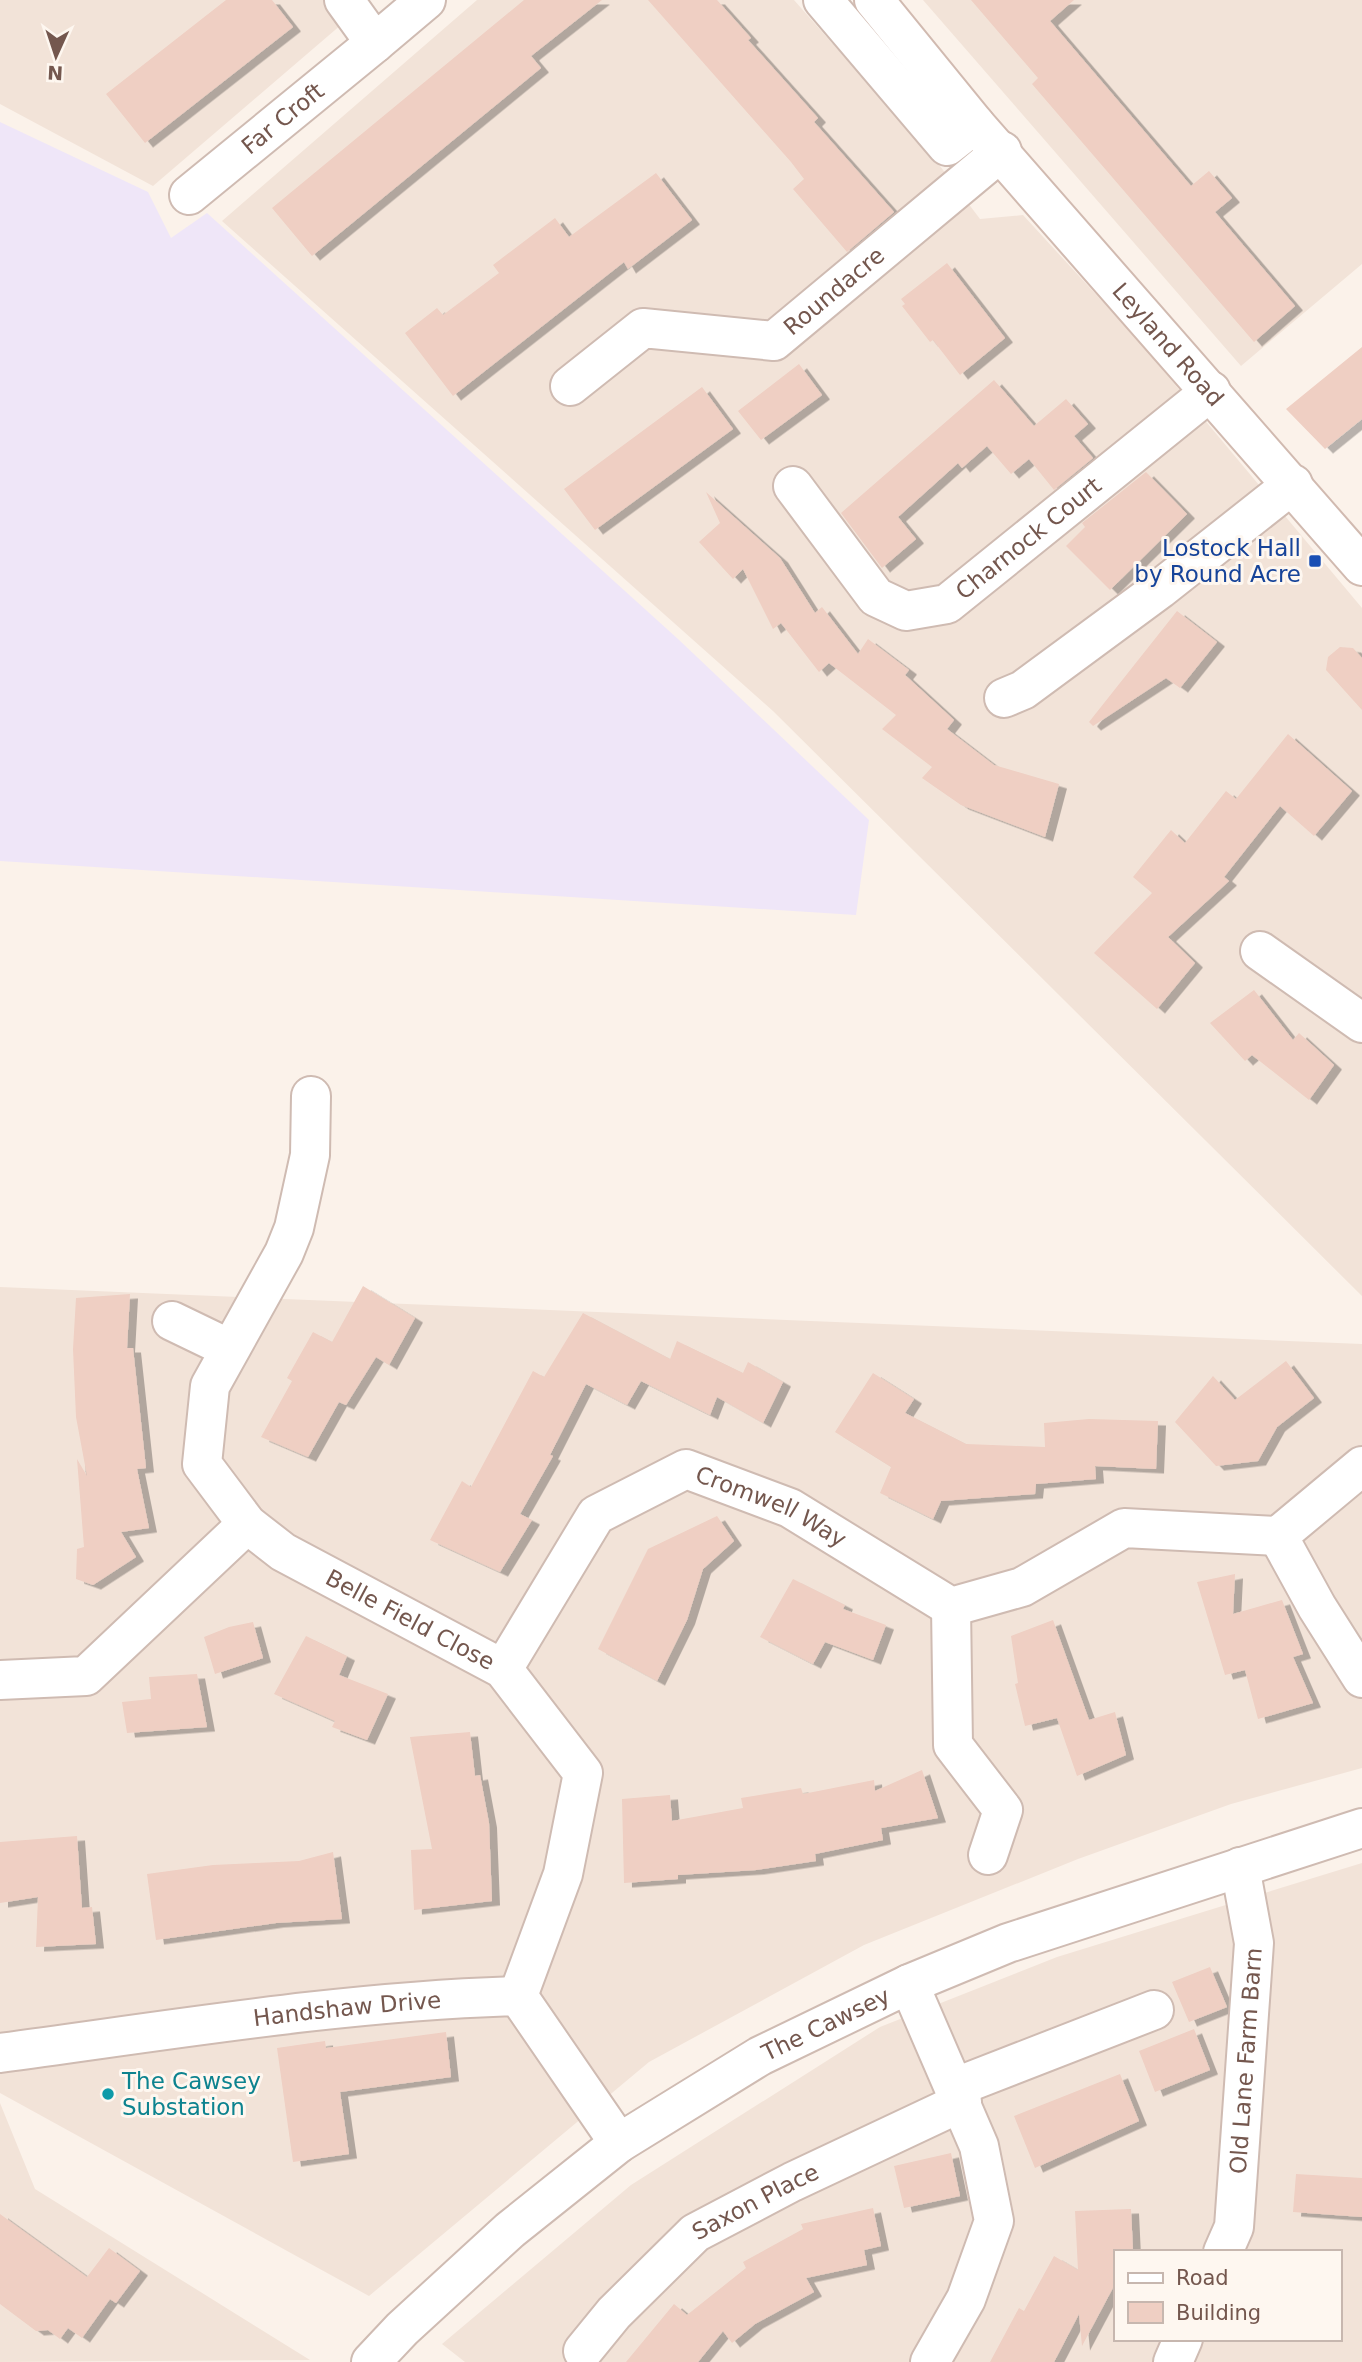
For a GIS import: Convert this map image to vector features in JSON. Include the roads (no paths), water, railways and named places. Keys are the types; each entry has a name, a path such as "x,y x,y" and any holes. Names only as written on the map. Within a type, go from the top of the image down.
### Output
{"street":[{"path":"344,0 375,43"},
{"name":"Far Croft","path":"189,195 426,0"},
{"path":"823,0 947,146 975,124"},
{"name":"Leyland Road","path":"874,0 975,124 1002,151 1362,566"},
{"name":"Roundacre","path":"570,386 643,328 774,341 1002,151"},
{"name":"Charnock Court","path":"793,486 876,597 906,611 947,604 1211,391"},
{"path":"1004,698 1023,690 1160,589 1293,484"},
{"path":"1260,951 1362,1023"},
{"name":"Belle Field Close","path":"311,1096 310,1155 294,1228 284,1253 210,1386 202,1464 247,1524 283,1552 503,1669 583,1773 564,1874 518,1996"},
{"path":"172,1321 230,1349"},
{"path":"988,1855 1003,1810 953,1745 951,1607 1022,1587 1124,1528 1278,1536 1362,1466"},
{"name":"Cromwell Way","path":"503,1669 596,1515 686,1469 790,1508 951,1607"},
{"path":"0,1681 86,1676 247,1524"},
{"path":"1278,1536 1317,1607 1362,1678"},
{"name":"The Cawsey","path":"371,2362 402,2329 510,2230 619,2143 760,2056 909,1984 1008,1943 1362,1828"},
{"name":"Old Lane Farm Barn","path":"1224,2250 1234,2227 1254,1943 1240,1867"},
{"path":"909,1984 979,2146 993,2221 966,2299 930,2362"},
{"path":"518,1996 619,2143"},
{"name":"Handshaw Drive","path":"0,2053 310,2011 444,1998 518,1996"},
{"name":"Saxon Place","path":"583,2351 614,2312 695,2233 959,2095 1154,2010"},
{"path":"1173,2362 1182,2341"}],"place":[{"name":"Lostock Hall by Round Acre","path":"1315,561"},
{"name":"The Cawsey Substation","path":"108,2094"}]}
